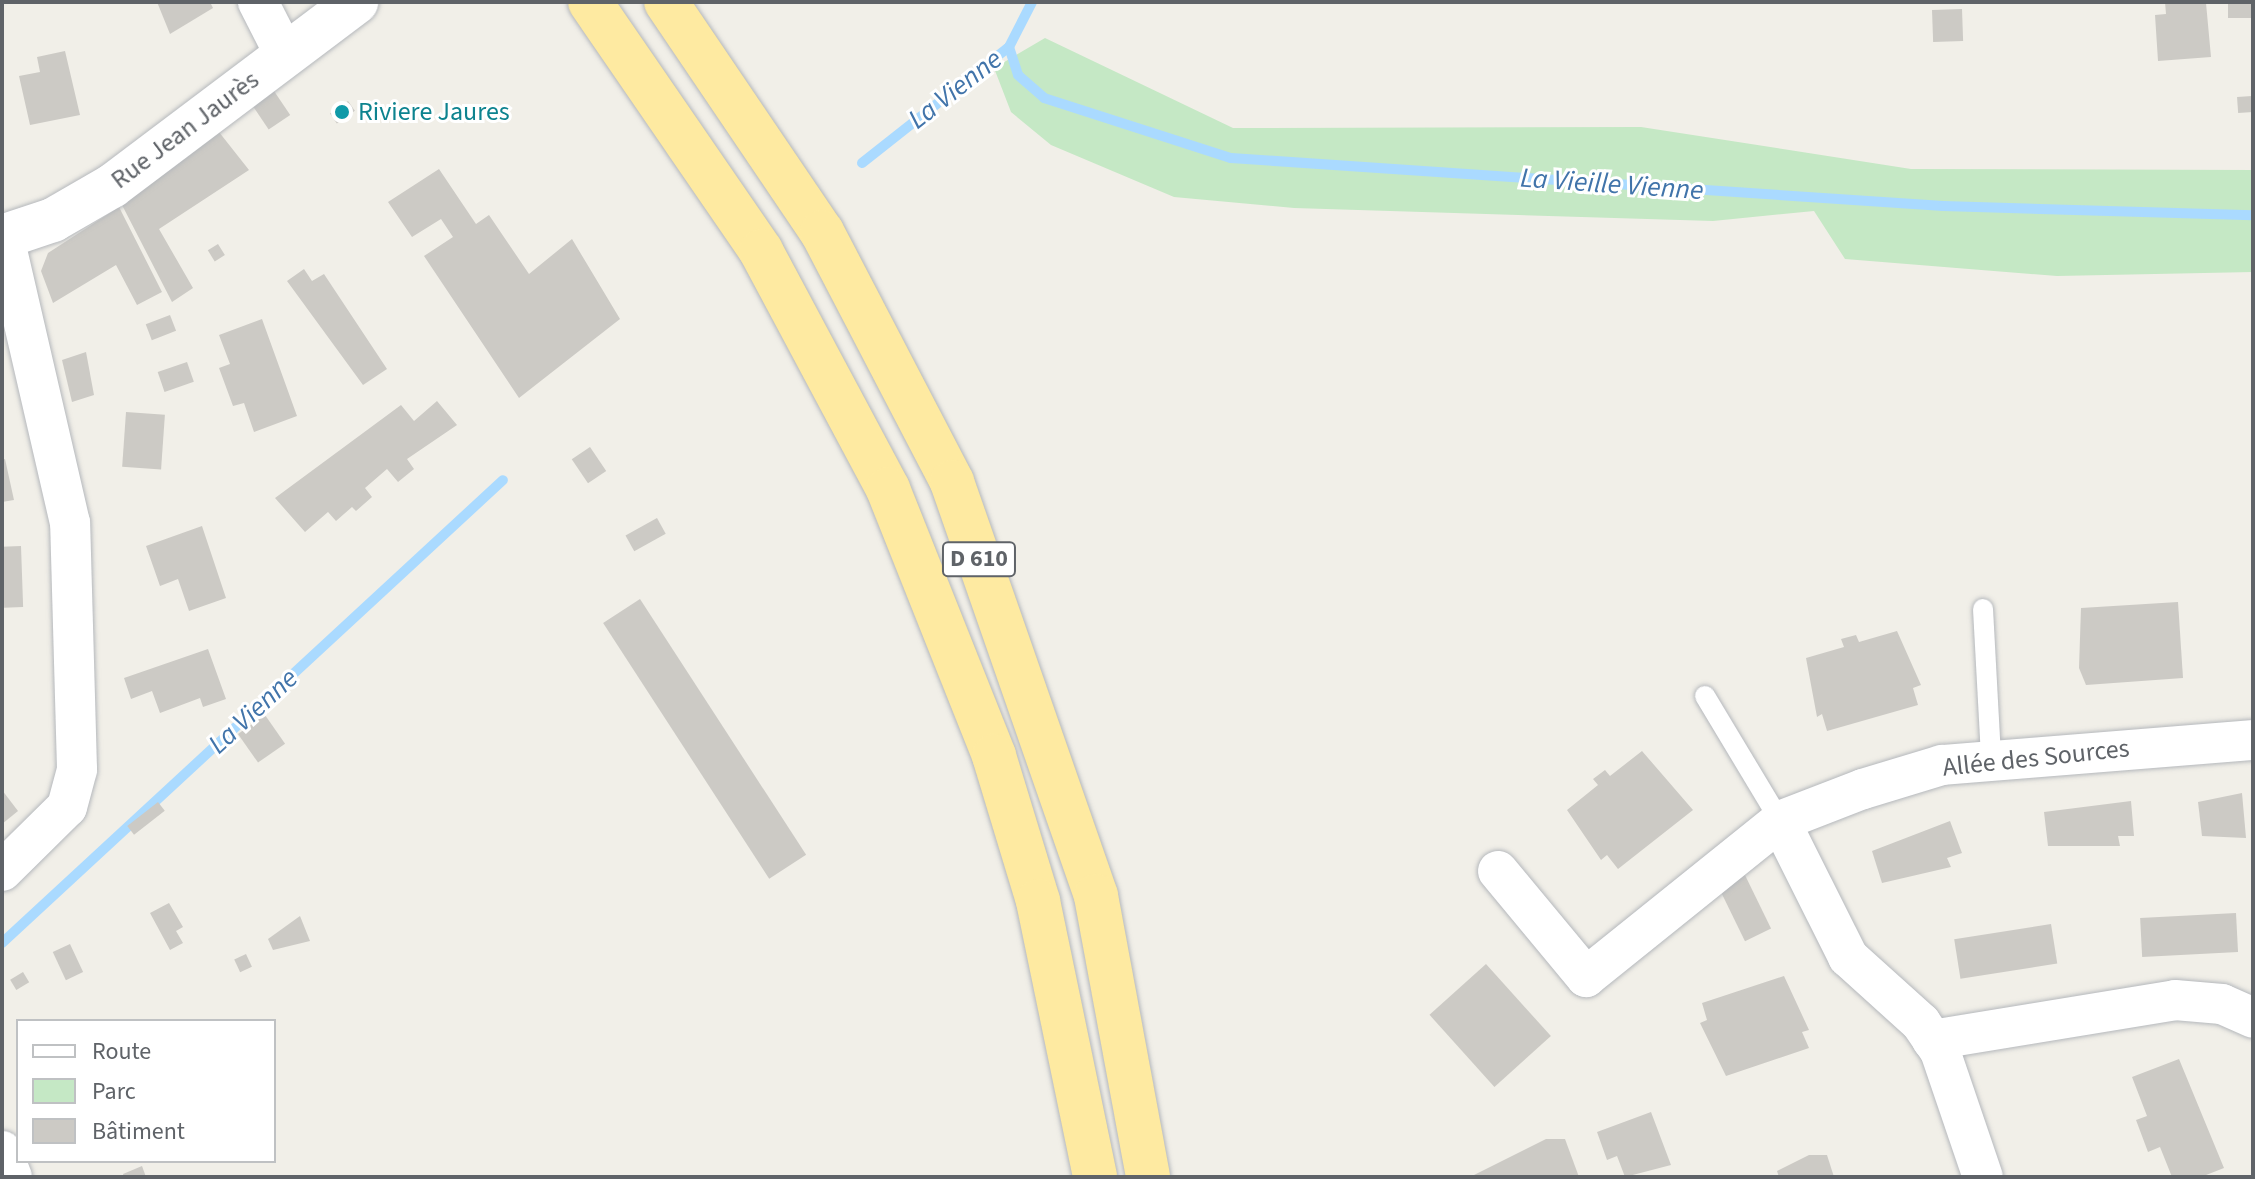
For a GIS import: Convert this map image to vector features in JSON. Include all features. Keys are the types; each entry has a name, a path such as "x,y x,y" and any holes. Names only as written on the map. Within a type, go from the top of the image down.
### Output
{"highway":[{"name":"D 610","path":"590,2 761,251 895,503 994,756 1038,901 1095,1177"},
{"name":"D 610","path":"666,2 822,232 952,482 1096,896 1148,1177"}],"street":[{"path":"258,2 285,55"},
{"name":"Rue Jean Jaurès","path":"3,237 53,220 112,186 356,2"},
{"path":"2,871 67,807 77,769 70,523 3,237"},
{"name":"Allée des Sources","path":"1498,871 1586,977 1780,821 1942,765 2253,740"},
{"path":"1780,821 1848,957 1932,1040 1983,1177"},
{"path":"1932,1040 2175,1000 2222,1004 2253,1018"},
{"path":"2,1151 12,1177"}],"lane":[{"path":"1983,609 1991,759"},
{"path":"1705,696 1780,821"}],"green space":[{"path":"1045,38 1233,128 1641,127 1911,169 2253,170 2253,272 2057,276 1845,259 1814,211 1713,221 1294,208 1174,197 1051,145 1011,112 994,68"}],"building":[{"path":"157,2 210,2 213,8 170,34"},
{"path":"2165,2 2206,3 2211,57 2158,61 2155,15 2166,14"},
{"path":"2228,2 2253,2 2253,18 2228,18"},
{"path":"1962,9 1963,41 1933,42 1932,10"},
{"path":"65,51 80,115 30,125 19,76 40,72 37,57"},
{"path":"274,91 290,115 269,130 252,106"},
{"path":"2252,96 2253,112 2238,113 2237,97"},
{"name":"Riviere Jaures","path":"348,101 355,111 337,123 330,114"},
{"path":"219,132 249,170 159,229 193,288 172,302 122,205"},
{"path":"439,169 476,224 489,215 529,274 572,239 620,319 519,398 424,256 453,237 441,219 412,237 388,202"},
{"path":"119,207 162,292 137,305 116,265 53,303 41,271 48,253"},
{"path":"218,244 225,255 215,261 208,250"},
{"path":"304,269 312,281 324,274 387,369 363,385 287,281"},
{"path":"170,315 176,331 152,340 146,324"},
{"path":"262,319 297,416 254,432 244,403 233,406 219,368 230,364 219,335"},
{"path":"86,352 94,395 72,402 62,360"},
{"path":"187,362 194,382 165,392 158,372"},
{"path":"437,401 457,425 407,459 414,469 398,482 387,469 365,488 372,497 356,511 352,507 336,521 328,512 305,532 275,498 401,405 414,421"},
{"path":"126,412 165,415 161,470 122,467"},
{"path":"590,447 606,471 588,483 572,459"},
{"path":"5,459 14,500 2,502 2,460"},
{"path":"657,518 666,534 634,551 626,535"},
{"path":"202,526 226,598 189,611 178,579 160,586 146,546"},
{"path":"21,546 23,607 4,608 2,547"},
{"path":"640,599 806,855 769,879 603,623"},
{"path":"2178,602 2183,678 2086,685 2079,668 2081,608"},
{"path":"1897,631 1921,685 1913,688 1918,705 1827,731 1822,714 1817,717 1806,658 1844,647 1841,639 1856,635 1859,642"},
{"path":"208,649 226,699 203,707 200,698 160,713 152,691 131,699 124,678"},
{"path":"265,715 285,744 258,763 238,734"},
{"path":"1642,751 1693,810 1618,869 1607,855 1601,860 1567,810 1598,785 1593,779 1605,770 1610,776"},
{"path":"2,790 18,811 2,824"},
{"path":"2242,793 2246,838 2202,836 2198,802"},
{"path":"2131,801 2134,836 2118,836 2120,846 2048,846 2044,812"},
{"path":"158,802 165,811 134,835 127,826"},
{"path":"1950,821 1962,853 1947,858 1951,867 1882,883 1872,851"},
{"path":"1743,871 1771,929 1745,941 1717,884"},
{"path":"169,903 183,927 176,931 183,943 170,950 150,913"},
{"path":"2236,913 2238,952 2142,957 2140,918"},
{"path":"300,916 310,941 273,950 268,939"},
{"path":"2051,924 2057,964 1960,979 1954,939"},
{"path":"70,944 83,972 66,980 53,952"},
{"path":"246,954 252,967 240,972 234,959"},
{"path":"1486,964 1551,1036 1494,1087 1430,1015"},
{"path":"23,972 29,982 16,990 10,980"},
{"path":"1784,976 1809,1030 1802,1032 1809,1048 1726,1076 1700,1023 1707,1020 1702,1003"},
{"path":"2179,1059 2224,1168 2201,1177 2172,1177 2160,1147 2148,1152 2136,1120 2147,1116 2132,1077"},
{"path":"1651,1112 1671,1165 1625,1177 1617,1156 1607,1160 1597,1132"},
{"path":"1546,1139 1565,1139 1579,1177 1470,1177"},
{"path":"1809,1155 1827,1155 1834,1177 1779,1177 1777,1171"},
{"path":"142,1166 146,1177 124,1177 123,1174"}],"waterway":[{"name":"La Vienne","path":"862,163 1009,47 1032,2"},
{"name":"La Vieille Vienne","path":"1009,47 1018,75 1044,98 1231,158 1943,206 2253,215"},
{"name":"La Vienne","path":"2,943 503,480"}],"place":[{"name":"Riviere Jaures","path":"342,112"}]}
